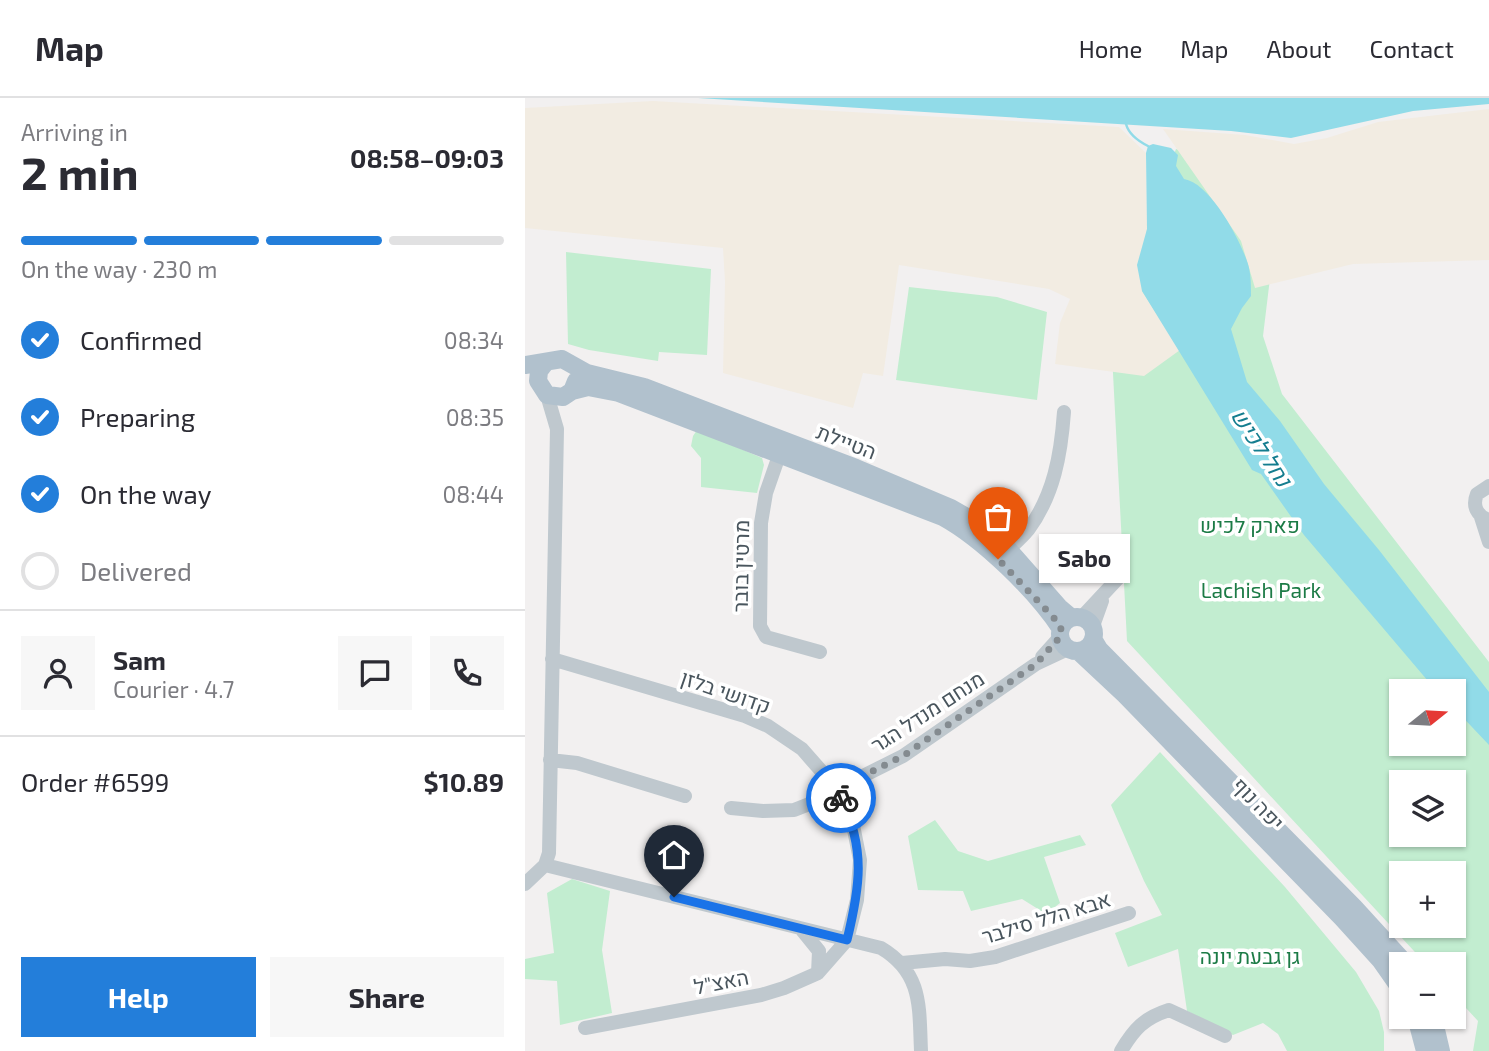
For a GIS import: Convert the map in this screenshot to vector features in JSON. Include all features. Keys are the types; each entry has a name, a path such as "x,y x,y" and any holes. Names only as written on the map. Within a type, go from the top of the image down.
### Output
{"main road":[{"path":"525,365 559,359 571,365 576,380 570,393 558,398 537,388 538,376 546,362"},
{"name":"הטיילת","path":"571,365 587,373 644,387 943,517 1003,554 1036,598 1076,634"},
{"name":"הטיילת","path":"570,393 589,387 619,393 782,447"},
{"name":"יפה נוף","path":"1076,634 1354,907 1395,952"},
{"name":"יפה נוף","path":"1076,634 1125,695 1342,918 1389,972"},
{"path":"1420,1029 1426,1051"},
{"path":"1436,1029 1441,1051"}],"street":[{"path":"537,388 557,429"},
{"path":"525,884 545,865 549,853 557,429 570,393"},
{"path":"1003,554 1028,530 1053,483 1061,449 1064,412"},
{"name":"מרטין בובר","path":"782,447 766,493 761,523 760,626 766,636 820,652"},
{"path":"1489,486 1481,490 1475,499 1476,509 1485,519 1489,542"},
{"path":"1076,634 1106,591 1122,574"},
{"name":"מנחם מנדל הגר","path":"731,808 794,810 822,799 903,756 1076,634"},
{"name":"קדושי בלזן","path":"552,659 745,716 768,726 801,749 837,789 853,825 860,860 857,900 847,940"},
{"path":"550,760 577,763 685,796"},
{"path":"545,865 881,948 902,963 914,984 919,1005 921,1051"},
{"name":"אבא הלל סילבר","path":"902,963 944,959 970,961 1013,953 1129,913"},
{"path":"802,930 819,951 818,973"},
{"name":"האצ\"ל","path":"585,1028 761,995 784,988 818,973 847,940"},
{"path":"914,984 932,961"},
{"path":"1121,1051 1138,1025 1155,1014 1169,1010 1225,1036"}],"green space":[{"name":"Lachish Park","path":"1176,149 1282,179 1263,336 1282,394 1489,662 1489,1051 1473,1051 1478,1021 1466,1008 1466,952 1415,952 1402,938 1466,938 1466,861 1389,861 1389,924 1127,641 1110,316"},
{"path":"566,252 711,269 707,355 659,352 658,361 568,344"},
{"path":"909,287 997,297 1047,312 1037,400 896,380"},
{"path":"697,430 762,458 764,465 757,493 701,487 701,458 691,446"},
{"name":"גן גבעת יונה","path":"1160,752 1285,887 1356,972 1379,1011 1384,1032 1384,1051 1287,1051 1278,1034 1263,1023 1233,1035 1187,1011 1178,949 1128,967 1115,933 1162,915 1111,805"},
{"path":"935,820 958,851 988,861 1080,835 1086,845 1044,857 1060,903 1046,914 1022,899 971,911 963,891 918,890 908,836"},
{"path":"572,879 610,891 602,950 612,1013 560,1025 557,981 525,979 525,959 554,953 547,893"}],"sand":[{"path":"653,101 1119,127 1146,153 1147,229 1142,291 1180,350 1144,376 1055,364 1060,323 1070,299 1049,289 899,265 883,376 863,373 853,408 723,373 723,248 525,228 525,108"},
{"path":"1489,109 1489,260 1353,264 1255,288 1241,241 1163,129 1245,135 1294,144 1327,138 1378,122"}],"water":[{"path":"698,98 1489,98 1489,104 1413,111 1291,138 1231,131"},
{"path":"1153,144 1171,148 1178,155 1176,166 1184,179 1204,190 1231,227 1250,272 1251,296 1231,329 1247,382 1489,692 1489,745 1467,722 1467,679 1426,679 1304,535 1261,474 1252,470 1142,291 1137,265 1147,229 1148,146"}],"waterway":[{"name":"נחל לכיש","path":"1126,124 1134,137 1148,146"}],"way so far":[{"path":"841,798 837,789 903,756 954,722 1036,664 1060,637 1061,629 1054,618 998,559"}],"place":[{"name":"Sabo","path":"998,559"}],"route":[{"path":"674,897 847,940 857,900 860,860 853,825 841,798"}],"park label":[{"name":"פארק לכיש","path":"1250,524"}]}
